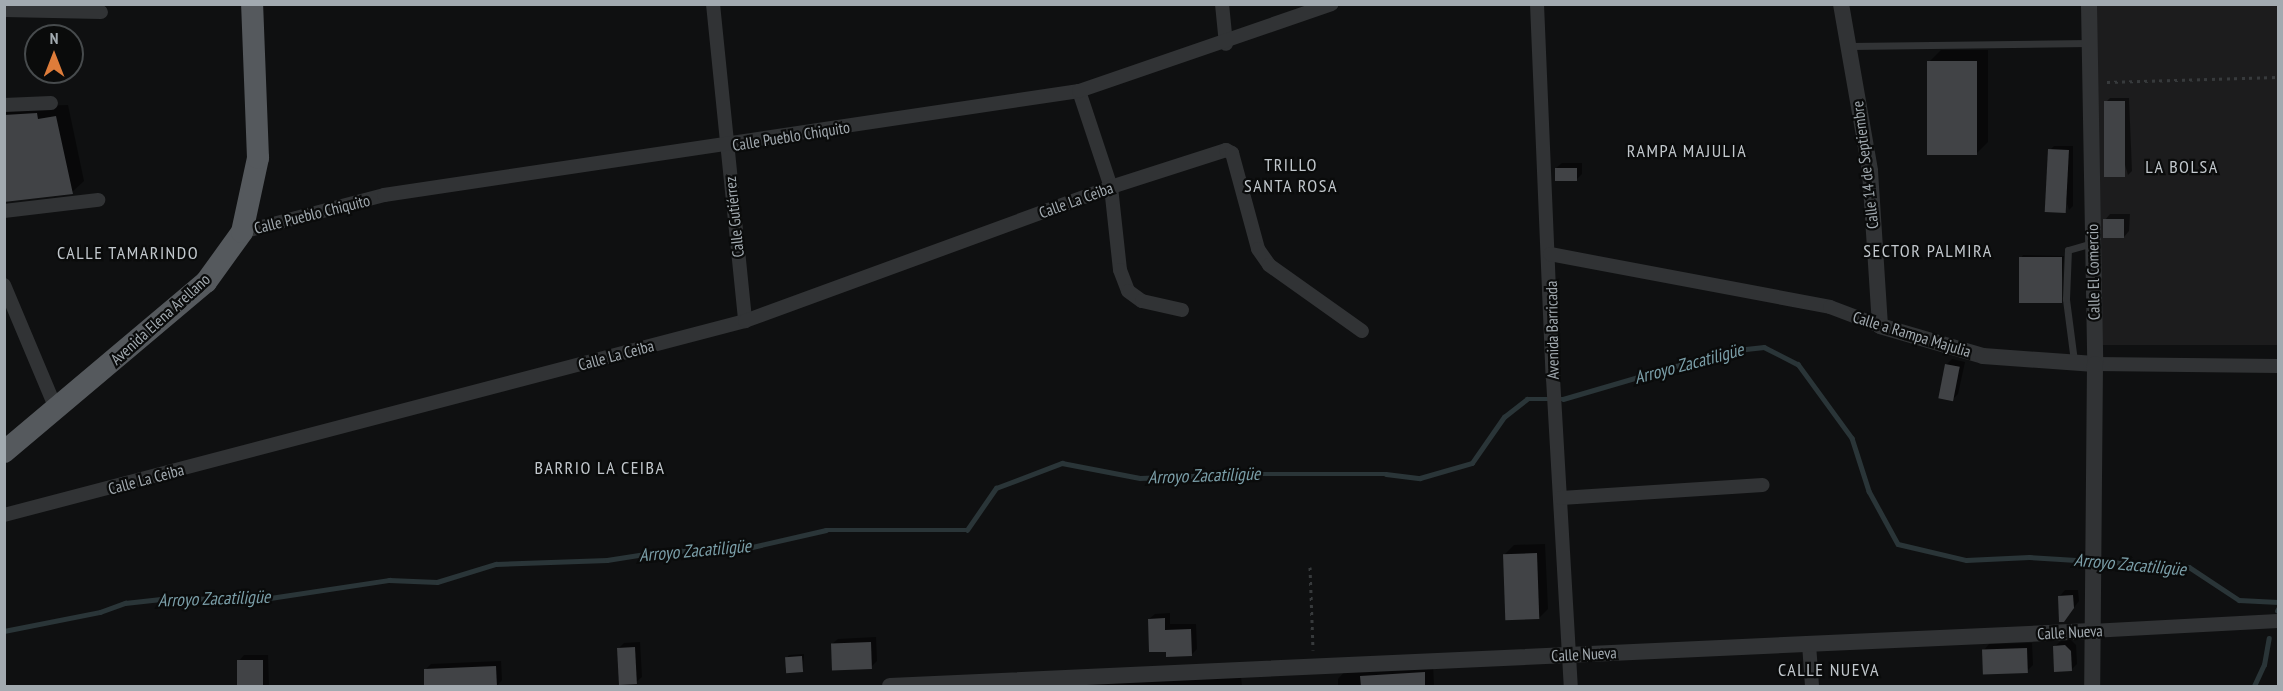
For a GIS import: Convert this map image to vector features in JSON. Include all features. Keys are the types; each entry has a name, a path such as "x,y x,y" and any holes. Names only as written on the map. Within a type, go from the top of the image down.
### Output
{"highway":[{"name":"Avenida Elena Arellano","path":"4,452 206,282 242,232 258,158 252,4"}],"street":[{"name":"Calle Gutiérrez","path":"712,4 745,321"},
{"path":"1222,4 1226,44"},
{"name":"Calle Pueblo Chiquito","path":"242,232 384,195 1079,91 1226,44 1331,4"},
{"name":"Avenida Barricada","path":"1537,4 1550,254 1553,378 1571,687"},
{"name":"Calle 14 de Septiembre","path":"1841,4 1870,171 1880,326"},
{"name":"Calle El Comercio","path":"2089,4 2095,364 2092,687"},
{"path":"4,10 101,12"},
{"path":"1079,91 1111,187 1120,270 1128,291 1142,301 1182,310"},
{"path":"4,105 51,103"},
{"name":"Calle La Ceiba","path":"4,515 745,321 1111,187 1215,152 1232,153 1258,249 1269,266 1362,332"},
{"path":"4,211 98,200"},
{"name":"Calle a Rampa Majulia","path":"1550,254 1830,308 1880,326 1983,356 2095,364 2278,366"},
{"path":"4,285 56,409"},
{"path":"1561,498 1763,485"},
{"name":"Calle Nueva","path":"890,687 1027,684 1313,667 2278,621"},
{"path":"1809,644 1812,687"}],"lane":[{"path":"1850,46 2090,43"},
{"path":"2074,363 2066,299 2068,250 2093,243"}],"path":[{"path":"2090,82 2278,76"},
{"path":"1310,567 1313,667"}],"shaded area":[{"path":"2094,5 2278,5 2278,345 2094,345"}],"building":[{"path":"1927,61 1977,61 1977,155 1927,155"},
{"path":"2104,101 2125,101 2125,177 2104,177"},
{"path":"37,113 38,119 56,116 73,194 4,202 4,115"},
{"path":"2048,149 2069,150 2066,213 2045,212"},
{"path":"1555,168 1577,168 1577,181 1555,181"},
{"path":"2103,219 2124,219 2124,238 2103,238"},
{"path":"2019,257 2062,257 2062,303 2019,303"},
{"path":"1945,364 1960,367 1953,401 1938,398"},
{"path":"1537,553 1539,619 1505,620 1503,554"},
{"path":"2073,595 2074,608 2064,622 2059,622 2058,596"},
{"path":"1165,618 1165,630 1191,629 1192,656 1166,657 1166,652 1149,652 1148,619"},
{"path":"871,642 872,669 832,670 831,643"},
{"path":"2065,645 2071,651 2072,671 2054,672 2053,646"},
{"path":"635,647 637,684 619,685 617,648"},
{"path":"2027,648 2028,673 1983,675 1982,650"},
{"path":"802,656 803,672 786,673 785,657"},
{"path":"237,660 263,660 263,686 237,686"},
{"path":"496,666 497,687 424,687 424,669"},
{"path":"1425,672 1425,687 1361,687 1360,676"}],"waterway":[{"name":"Arroyo Zacatiligüe","path":"4,631 100,612 125,603 170,598 257,600 389,580 437,582 496,564 607,560 664,551 739,550 826,530 967,530 996,488 1062,463 1140,478 1244,474 1386,474 1420,478 1472,463 1504,417 1527,399 1563,399 1727,351 1764,347 1798,364 1852,438 1869,491 1898,544 1966,560 2029,557 2189,567 2239,600 2278,602"},
{"path":"2254,686 2264,665 2269,638"}],"district":[{"name":"RAMPA MAJULIA","path":"1687,151"},
{"name":"LA BOLSA","path":"2182,167"},
{"name":"TRILLO SANTA ROSA","path":"1291,176"},
{"name":"SECTOR PALMIRA","path":"1928,251"},
{"name":"CALLE TAMARINDO","path":"128,253"},
{"name":"BARRIO LA CEIBA","path":"600,468"},
{"name":"CALLE NUEVA","path":"1829,670"}]}
